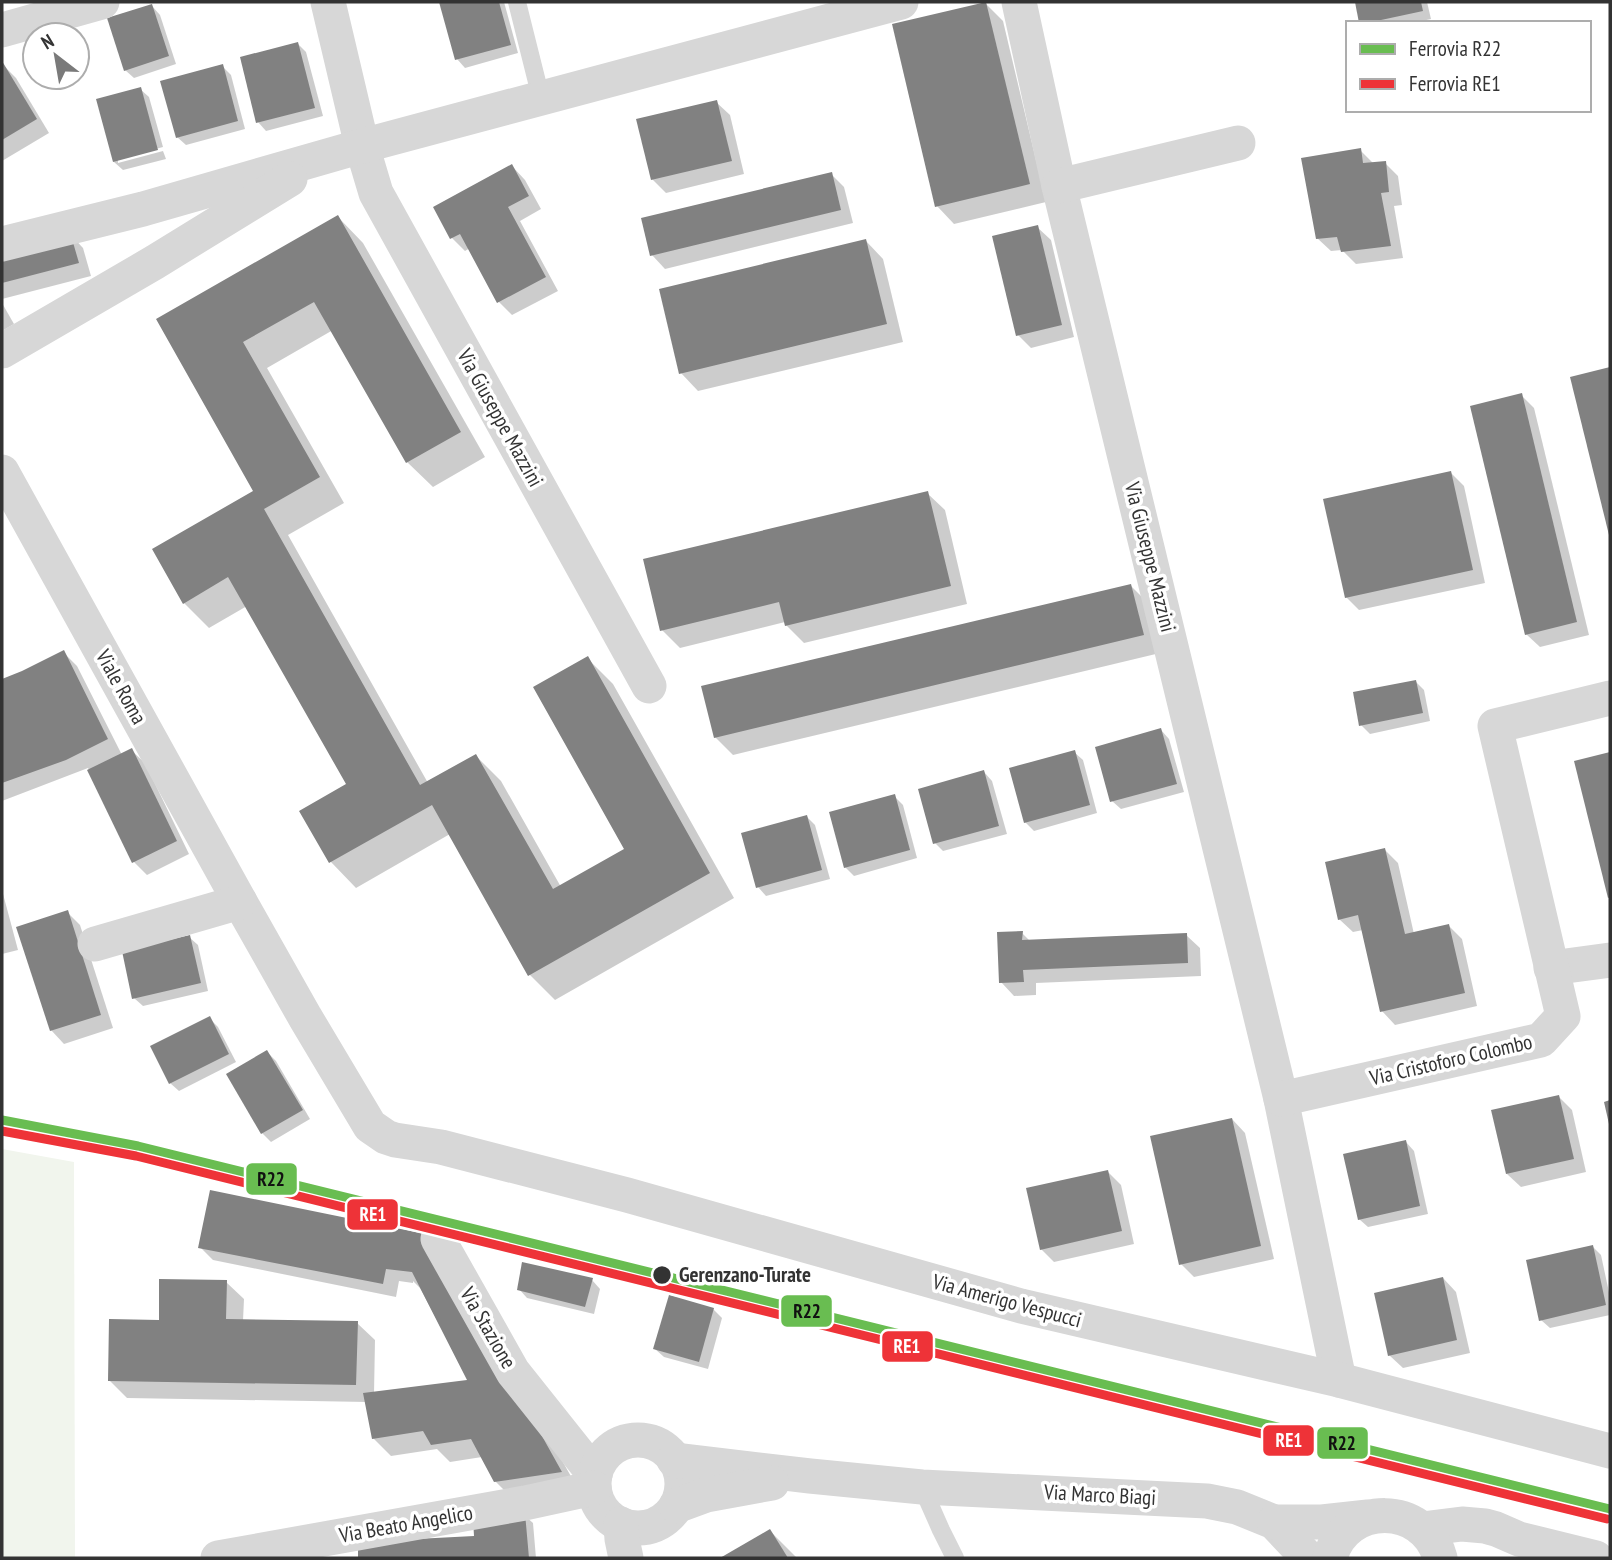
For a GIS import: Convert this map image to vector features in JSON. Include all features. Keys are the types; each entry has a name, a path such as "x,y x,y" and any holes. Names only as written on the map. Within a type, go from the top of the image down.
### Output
{"street":[{"path":"2,30 102,2"},
{"name":"Via Giuseppe Mazzini","path":"328,2 362,146 376,193 649,686"},
{"name":"Via Giuseppe Mazzini","path":"1019,2 1059,186 1281,1099"},
{"path":"2,244 143,209 362,146 883,4"},
{"path":"1059,186 1238,143"},
{"path":"2,351 155,262 328,156"},
{"path":"143,209 155,262"},
{"name":"Viale Roma","path":"2,472 14,524 240,902 370,1126 386,1137 405,1141"},
{"path":"1610,698 1495,726 1551,968 1610,960"},
{"path":"95,944 240,902"},
{"name":"Via Cristoforo Colombo","path":"1281,1099 1541,1040 1563,1016 1551,968"},
{"path":"1281,1099 1339,1380"},
{"name":"Via Amerigo Vespucci","path":"405,1141 441,1147 628,1195 1021,1306 1339,1380 1610,1451"},
{"name":"Via Stazione","path":"438,1239 513,1372 545,1413 600,1471"},
{"path":"626,1558 622,1539 648,1528 680,1496 682,1484 680,1471 662,1447 643,1441 626,1442 600,1471 596,1497 601,1508 612,1519 648,1528"},
{"name":"Via Marco Biagi","path":"674,1460 922,1486 1207,1501 1237,1507 1274,1522 1398,1517 1411,1521 1431,1544"},
{"name":"Via Beato Angelico","path":"218,1558 525,1503 600,1471"},
{"name":"Via Marco Biagi","path":"648,1528 695,1499 810,1476"},
{"path":"1330,1558 1345,1532 1356,1523 1375,1516"},
{"name":"Via Marco Biagi","path":"1274,1522 1308,1558"},
{"path":"1431,1544 1462,1524 1475,1524 1519,1539 1596,1558"},
{"path":"1451,1558 1478,1545 1519,1539"}],"lane":[{"path":"517,2 541,98"},
{"path":"922,1486 956,1558"}],"shaded area":[{"path":"2,1149 74,1162 75,1558 2,1558"}],"building":[{"path":"439,2 499,2 511,45 455,60"},
{"path":"986,2 1030,184 935,207 892,24"},
{"path":"1355,2 1421,2 1423,11 1376,21 1359,21"},
{"path":"152,4 169,56 124,71 107,18"},
{"path":"298,42 315,108 256,123 240,57"},
{"path":"2,61 37,119 2,140"},
{"path":"223,64 238,121 176,138 160,81"},
{"path":"141,87 158,150 113,162 96,99"},
{"path":"717,100 732,161 651,180 636,119"},
{"path":"1361,148 1363,163 1386,161 1389,192 1381,193 1391,246 1341,252 1337,237 1316,239 1301,158"},
{"path":"512,164 529,196 508,207 546,277 497,303 460,234 450,239 433,207"},
{"path":"832,172 841,210 650,256 641,218"},
{"path":"338,215 461,432 406,463 314,302 243,342 320,477 264,509 420,785 476,754 553,889 624,849 533,687 588,656 710,873 528,976 432,805 329,863 299,811 346,784 228,577 183,604 152,549 253,491 156,319"},
{"path":"1038,225 1062,325 1016,336 992,236"},
{"path":"70,232 79,263 2,283 2,251"},
{"path":"866,239 887,324 679,374 659,289"},
{"path":"1610,367 1610,535 1609,535 1570,377"},
{"path":"1522,393 1577,622 1525,635 1470,406"},
{"path":"1451,471 1473,570 1345,598 1323,499"},
{"path":"928,491 951,586 785,626 779,602 660,631 643,559"},
{"path":"1131,584 1144,635 714,738 701,686"},
{"path":"64,650 108,739 66,760 2,783 2,679"},
{"path":"1416,680 1423,713 1359,726 1353,692"},
{"path":"1161,728 1177,784 1110,802 1095,747"},
{"path":"132,748 177,841 132,863 87,770"},
{"path":"1075,750 1090,805 1024,823 1009,768"},
{"path":"1610,752 1610,897 1608,898 1574,761"},
{"path":"984,770 999,826 933,844 918,789"},
{"path":"895,794 910,850 844,868 829,812"},
{"path":"807,815 822,870 756,888 741,833"},
{"path":"1385,848 1405,934 1449,924 1465,993 1380,1012 1358,915 1338,920 1325,862"},
{"path":"68,910 101,1015 50,1031 16,927"},
{"path":"1023,931 1022,940 1187,933 1188,963 1023,970 1024,982 999,983 997,932"},
{"path":"190,935 201,983 132,999 122,951"},
{"path":"210,1016 229,1054 169,1084 150,1046"},
{"path":"267,1050 303,1110 261,1134 226,1074"},
{"path":"1559,1095 1574,1159 1506,1174 1491,1110"},
{"path":"1610,1100 1610,1123 1609,1124 1604,1102"},
{"path":"1232,1118 1261,1246 1179,1265 1150,1136"},
{"path":"1406,1140 1420,1206 1358,1220 1343,1154"},
{"path":"1108,1170 1122,1231 1040,1250 1026,1188"},
{"path":"210,1190 430,1235 562,1472 494,1482 471,1439 431,1445 423,1431 372,1439 363,1393 467,1380 412,1272 386,1269 383,1284 198,1248"},
{"path":"1593,1245 1606,1305 1539,1321 1526,1260"},
{"path":"522,1262 593,1278 585,1307 517,1290"},
{"path":"1443,1277 1457,1340 1388,1356 1374,1293"},
{"path":"159,1279 227,1280 226,1319 358,1321 356,1385 108,1381 109,1319 159,1320"},
{"path":"669,1295 714,1308 699,1362 653,1349"},
{"path":"525,1513 529,1558 358,1558 358,1542 474,1536 473,1518"},
{"path":"770,1529 788,1558 720,1558"}],"rail line":[{"name":"R22","path":"2,1120 138,1146 1610,1509"},
{"name":"RE1","path":"2,1131 136,1156 1607,1519"}],"place":[{"name":"Gerenzano-Turate","path":"662,1275"}]}
